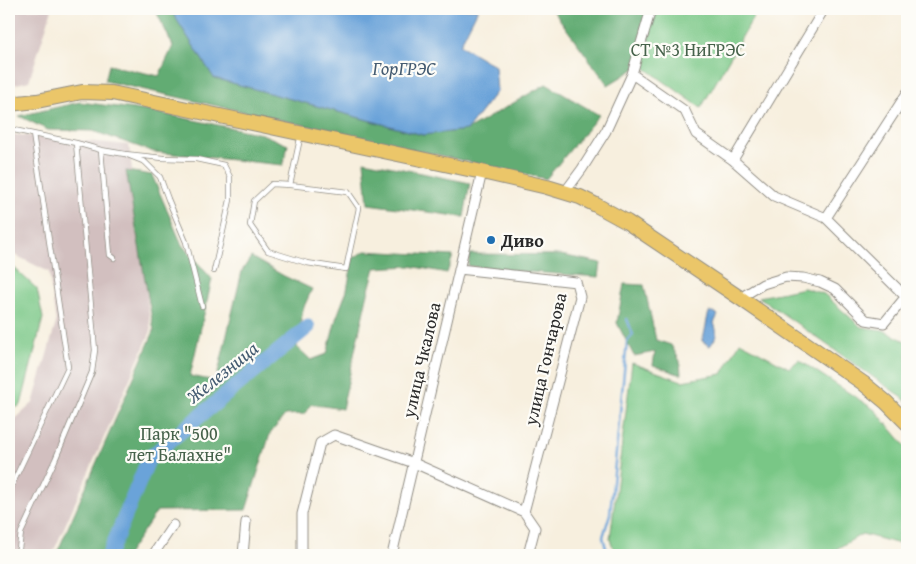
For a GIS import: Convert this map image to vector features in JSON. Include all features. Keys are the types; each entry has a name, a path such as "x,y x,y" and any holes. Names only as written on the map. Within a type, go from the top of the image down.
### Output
{"main road":[{"path":"9,104 37,101 82,92 112,93 482,172 565,192 596,204 627,222 740,298 863,383 907,423"}],"street":[{"path":"565,192 606,131 632,74 651,9"},
{"path":"733,160 824,9"},
{"path":"632,74 685,111 696,134 733,160 774,196 826,218 907,297 884,323 866,320 835,289 820,282 803,278 786,277 762,284 740,298"},
{"path":"826,218 907,93"},
{"name":"улица Чкалова","path":"392,555 482,172"},
{"name":"улица Гончарова","path":"459,269 576,282 580,297 524,512"},
{"path":"301,555 302,514 320,443 334,435 414,463 524,512 535,528 528,555"},
{"path":"243,555 246,522"},
{"path":"153,555 173,525"}],"lane":[{"path":"9,129 76,142 101,150 163,158 196,159 224,165 230,177 230,200 214,271"},
{"path":"290,185 302,133"},
{"path":"9,491 68,367 33,134"},
{"path":"15,555 19,549 20,533 55,460 92,372 94,350 76,142"},
{"path":"101,150 110,255 114,258"},
{"path":"125,154 145,162 160,177 186,242 202,306"},
{"path":"272,184 290,185 348,192 360,208 346,269 307,263 268,251 250,225 254,201 272,184"},
{"path":"9,230 10,247"}],"shaded area":[{"path":"9,9 52,9 29,81 9,86"},
{"path":"9,134 129,145 151,331 52,555 9,555 9,423 33,403 56,323 49,272 9,252"}],"green space":[{"path":"155,9 170,9 214,78 422,135 467,130 546,84 599,115 546,179 105,81 109,65 159,76 173,46"},
{"path":"552,9 658,9 641,65 608,85"},
{"name":"СТ №3 НиГРЭС","path":"658,9 758,9 701,108 641,65"},
{"path":"80,102 149,111 262,134 288,145 283,165 154,152 93,131 48,130 19,116"},
{"path":"364,161 470,183 464,217 368,204"},
{"name":"Парк \"500 лет Балахне\"","path":"126,171 152,175 182,245 212,279 190,376 216,381 242,271 251,257 312,289 303,309 297,347 311,360 327,354 336,319 347,290 353,258 365,251 453,256 447,273 410,266 375,268 342,409 311,404 305,414 285,415 270,434 246,510 157,511 127,555 56,555 154,331"},
{"path":"470,254 561,255 601,263 599,277 468,266"},
{"path":"9,263 37,289 43,318 21,405 9,411"},
{"path":"624,284 644,285 656,340 671,345 680,361 681,375 653,365 655,352 634,356 617,323"},
{"path":"804,288 824,294 861,327 883,330 907,342 907,403 903,398 759,297"},
{"path":"740,342 789,368 799,360 875,410 907,448 907,546 862,534 826,555 614,555 610,539 632,363 682,381 722,374"}],"water":[{"name":"ГорГРЭС","path":"170,9 478,9 460,45 495,66 497,91 467,130 423,135 214,78"},
{"path":"709,312 718,315 714,323 716,335 710,346 702,341"}],"waterway":[{"path":"608,555 603,537 610,514 627,341 633,335 627,319"},
{"name":"Железница","path":"109,555 149,458 308,327"}],"place":[{"name":"Диво","path":"491,240"}]}
